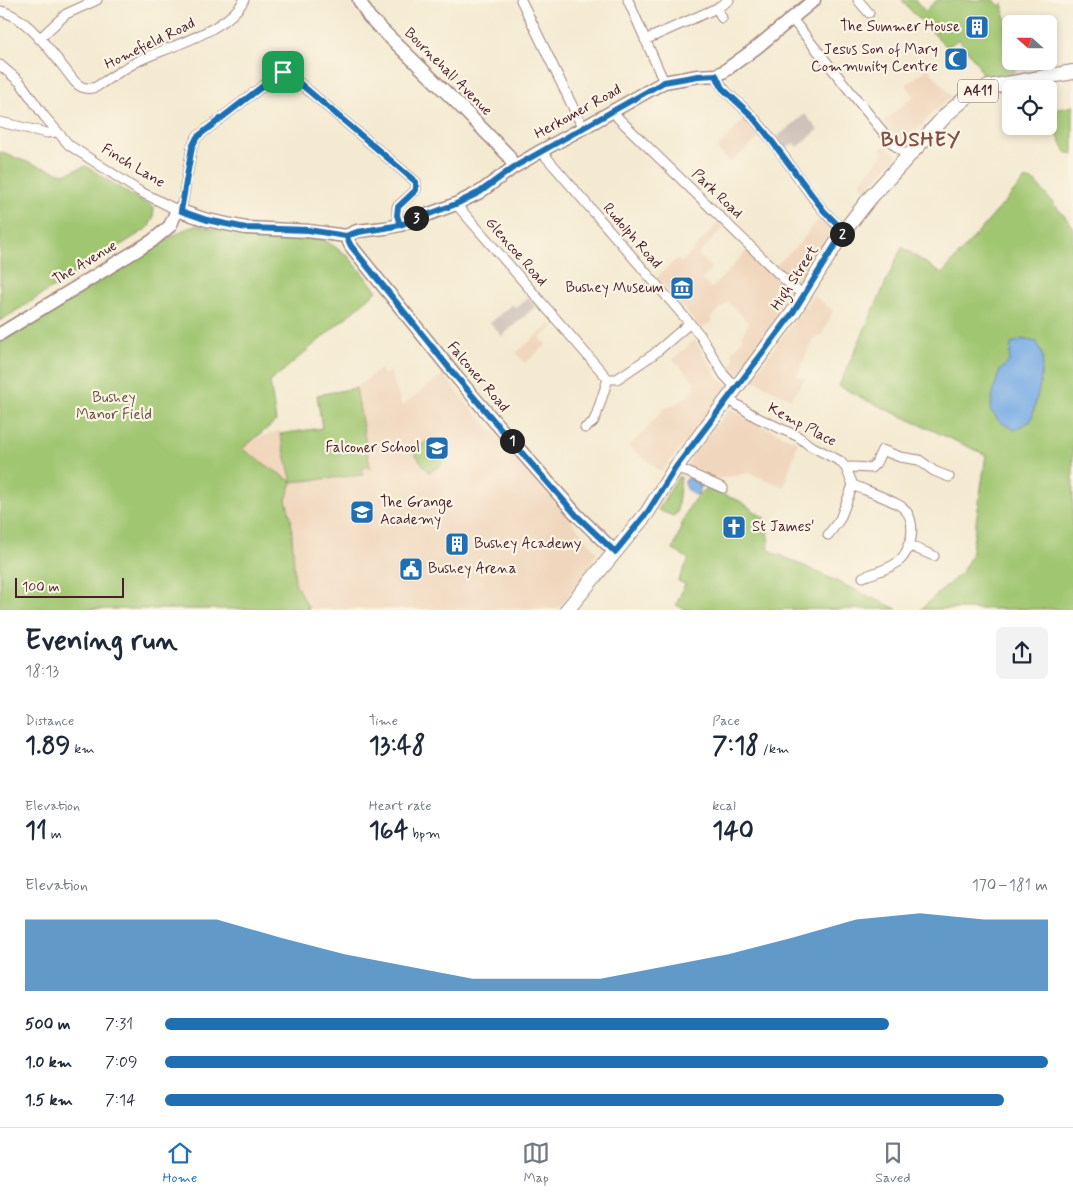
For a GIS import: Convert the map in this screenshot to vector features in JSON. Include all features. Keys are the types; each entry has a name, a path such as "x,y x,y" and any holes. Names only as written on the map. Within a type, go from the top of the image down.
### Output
{"main road":[{"name":"High Street","path":"615,552 647,513 676,467 804,296 844,231 870,198 948,113 978,90 1073,72"},
{"name":"A411","path":"567,610 615,552"}],"street":[{"path":"39,38 66,14 97,0"},
{"name":"Homefield Road","path":"0,11 6,12 17,19 39,38 78,85 84,88 93,88 143,59 200,35 236,12 244,0"},
{"name":"Bournehall Avenue","path":"359,0 369,17 508,155 514,167"},
{"path":"521,0 584,128"},
{"path":"628,0 664,82"},
{"path":"645,40 717,8 729,0"},
{"name":"Herkomer Road","path":"346,236 357,232 400,225 456,204 480,192 514,167 541,151 664,82 716,75 728,70 814,0"},
{"path":"858,0 869,13"},
{"path":"717,8 722,18"},
{"path":"792,19 891,142 908,157"},
{"name":"Finch Lane","path":"0,65 20,82 38,109 69,145 139,191 179,210 207,220 246,228 308,230 346,236"},
{"path":"179,210 192,147 197,137 283,72 290,75 416,182 416,190 398,207 397,215 400,225"},
{"path":"716,75 722,88 750,114 824,211 844,231"},
{"name":"Park Road","path":"613,111 782,277 804,296"},
{"path":"0,122 47,133 58,132"},
{"name":"Rudolph Road","path":"541,151 700,334 724,375 732,393"},
{"name":"Glencoe Road","path":"456,204 608,379"},
{"name":"The Avenue","path":"0,334 152,241 170,226 179,210"},
{"name":"Falconer Road","path":"346,236 351,246 454,374 577,516 615,552"},
{"path":"585,428 593,422 596,416 608,379 617,379 654,354 690,323"},
{"name":"Kemp Place","path":"732,393 756,417 788,432 836,459 846,468"},
{"path":"828,535 840,519 853,485 846,468 871,468 876,463 882,450 900,457 919,460 934,471 950,477"},
{"path":"676,467 724,488"},
{"path":"853,485 896,504 906,511 912,524 911,538 901,558 894,565 863,577"},
{"path":"908,545 934,556"}],"shaded area":[{"path":"928,68 952,97 932,113 905,146 893,136 883,122 914,96 906,85"},
{"path":"805,114 818,130 798,147 794,143 786,149 777,137"},
{"path":"746,117 762,135 730,163 717,149"},
{"path":"885,145 898,156 865,191 860,182 883,154 880,149"},
{"path":"823,217 834,231 803,285 800,286 776,265 801,242 811,227"},
{"path":"719,222 724,227 698,255 712,268 702,280 712,288 748,250 794,297 770,336 735,378 726,369 735,360 731,353 743,339 741,336 749,323 728,302 710,318 712,321 701,329 657,277 677,259 681,263"},
{"path":"813,295 833,311 821,337 813,338 797,376 805,379 791,399 752,379"},
{"path":"528,297 536,306 502,336 490,323 512,304 516,308"},
{"path":"551,323 554,326 540,338 546,345 525,363 516,353"},
{"path":"695,340 726,388 661,472 628,446 640,436 664,408 686,398 695,389 693,386 695,382 673,359"},
{"name":"The Grange Academy","path":"380,369 384,375 390,371 402,406 443,374 469,406 525,466 597,552 593,559 593,565 558,609 153,609 192,463 280,430 284,455 292,482 370,467 317,395 356,388"},
{"path":"731,408 751,421 798,442 784,487 749,473 715,479 687,465 694,452"}],"green space":[{"path":"902,0 915,0 925,11 937,0 994,0 1000,6 1003,3 1005,15 1002,15 1002,70 1015,70 1015,72 984,80 978,65 959,39 947,47"},
{"path":"1073,106 1073,155 1066,152 1057,135 1057,109"},
{"path":"0,152 64,174 86,166 134,197 154,207 153,219 148,228 0,321"},
{"path":"1025,179 1035,182 1073,226 1073,609 921,609 962,572 971,556 986,455 839,386 902,247 942,274"},
{"name":"Bushey Manor Field","path":"197,225 251,238 306,238 328,242 348,256 377,291 270,382 276,421 242,449 292,482 286,500 291,519 295,583 309,609 0,609 0,342 183,230"},
{"path":"356,388 370,467 362,468 363,475 292,482 280,434 322,428 317,395"},
{"path":"427,441 443,463 429,473 413,451"},
{"path":"678,477 681,477 677,513 673,516 658,510"},
{"path":"707,489 740,501 767,520 769,550 897,609 686,610 676,605 685,584 678,581 689,559 673,550 689,507"}],"water":[{"path":"1022,339 1037,342 1043,357 1040,385 1031,421 1014,430 999,421 990,410 1000,370 1009,362 1011,344"},
{"path":"689,477 700,481 701,488 698,494 694,495 689,491 685,481"}],"place":[{"name":"The Summer House","path":"977,27"},
{"name":"Jesus Son of Mary Community Centre","path":"956,59"},
{"name":"Bushey Museum","path":"682,288"},
{"name":"Falconer School","path":"437,448"},
{"name":"The Grange Academy","path":"362,512"},
{"name":"St James'","path":"734,527"},
{"name":"Bushey Academy","path":"457,544"},
{"name":"Bushey Arena","path":"411,569"}],"district":[{"name":"BUSHEY","path":"921,140"}],"route":[{"path":"283,72 194,141 181,211 207,220 259,230 308,230 346,236 357,232 385,228 400,225 456,204 480,192 514,167 664,82 674,79 716,75 722,88 750,114 824,211 844,231 792,314 676,467 647,513 615,552 577,516 495,422 351,246 346,236 357,232 400,225 396,210 402,201 416,190 416,182 290,75 283,72"}]}
